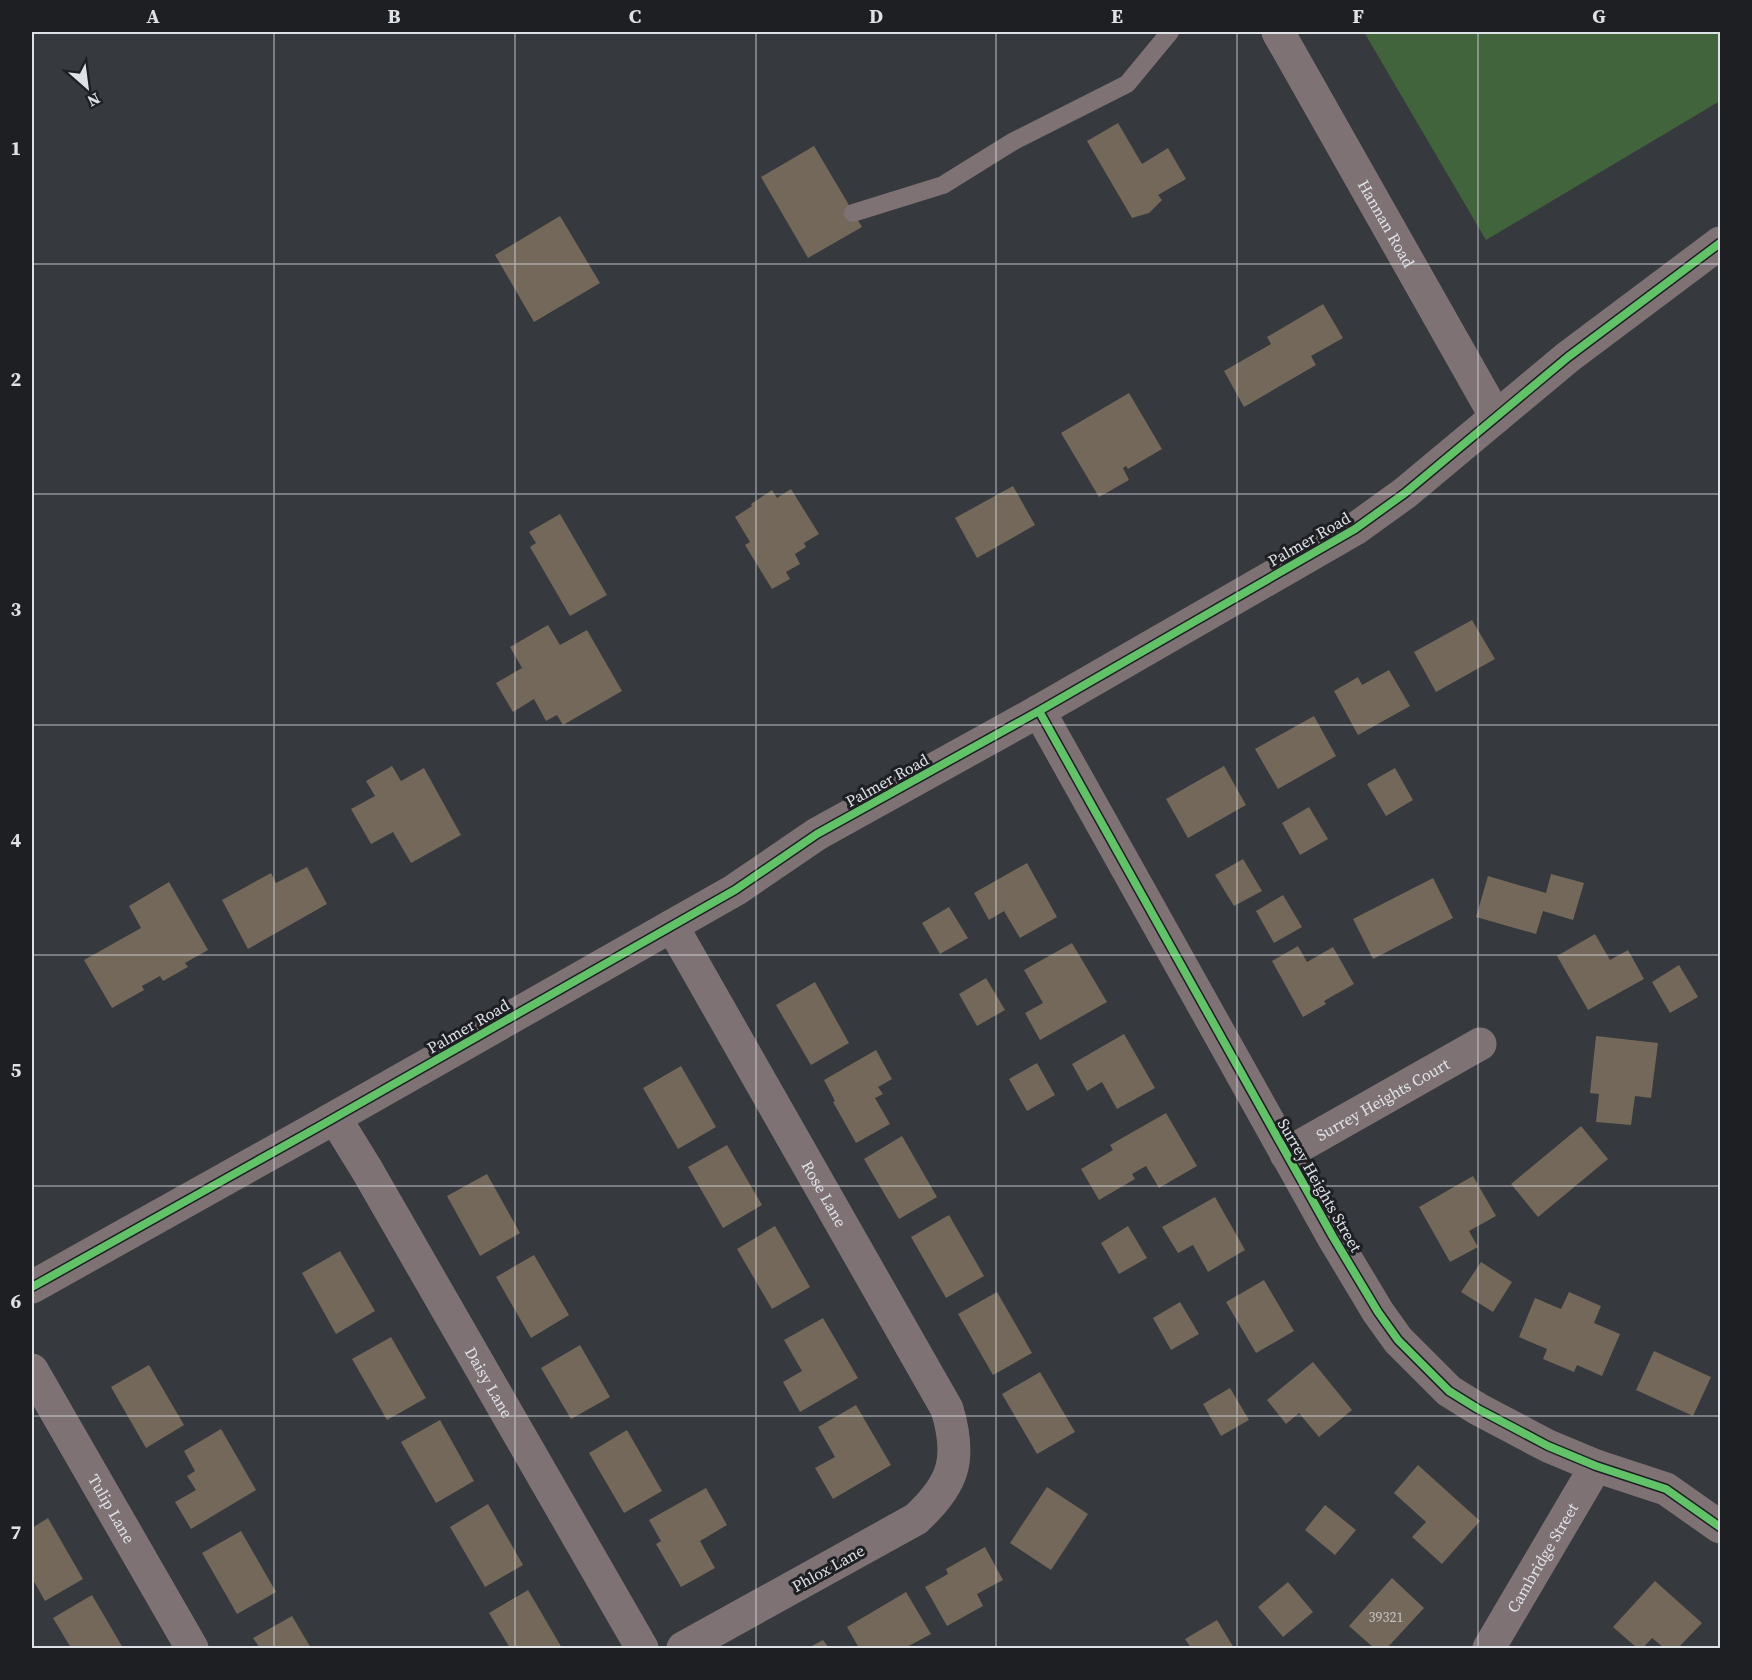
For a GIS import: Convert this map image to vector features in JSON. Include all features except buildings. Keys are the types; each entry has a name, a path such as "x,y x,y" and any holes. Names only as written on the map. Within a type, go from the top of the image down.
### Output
{"street":[{"name":"Hannan Road","path":"1278,32 1496,417"},
{"name":"Palmer Road","path":"32,1287 335,1118 735,890 817,834 1039,711 1355,529 1405,493 1568,357 1720,243"},
{"name":"Surrey Heights Street","path":"1039,711 1286,1154 1378,1312 1398,1340 1449,1392 1478,1409 1548,1446 1596,1466 1666,1489 1720,1527"},
{"name":"Rose Lane","path":"672,926 947,1409 954,1431 955,1449 952,1468"},
{"name":"Surrey Heights Court","path":"1286,1154 1480,1044"},
{"name":"Daisy Lane","path":"335,1118 368,1170 642,1648"},
{"name":"Tulip Lane","path":"32,1370 192,1648"},
{"name":"Cambridge Street","path":"1489,1648 1596,1466"},
{"name":"Phlox Lane","path":"683,1648 916,1519 934,1503 944,1489 952,1468"}],"lane":[{"path":"853,213 943,186 1014,141 1127,84 1170,32"}],"green space":[{"path":"1364,32 1720,32 1720,101 1486,240"}],"cycle path":[{"path":"32,1287 735,890 817,834 1039,711 1355,529 1405,493 1568,357 1720,243"},
{"path":"1039,711 1333,1237 1378,1312 1398,1340 1449,1391 1478,1409 1548,1446 1596,1466 1666,1489 1720,1527"}]}
